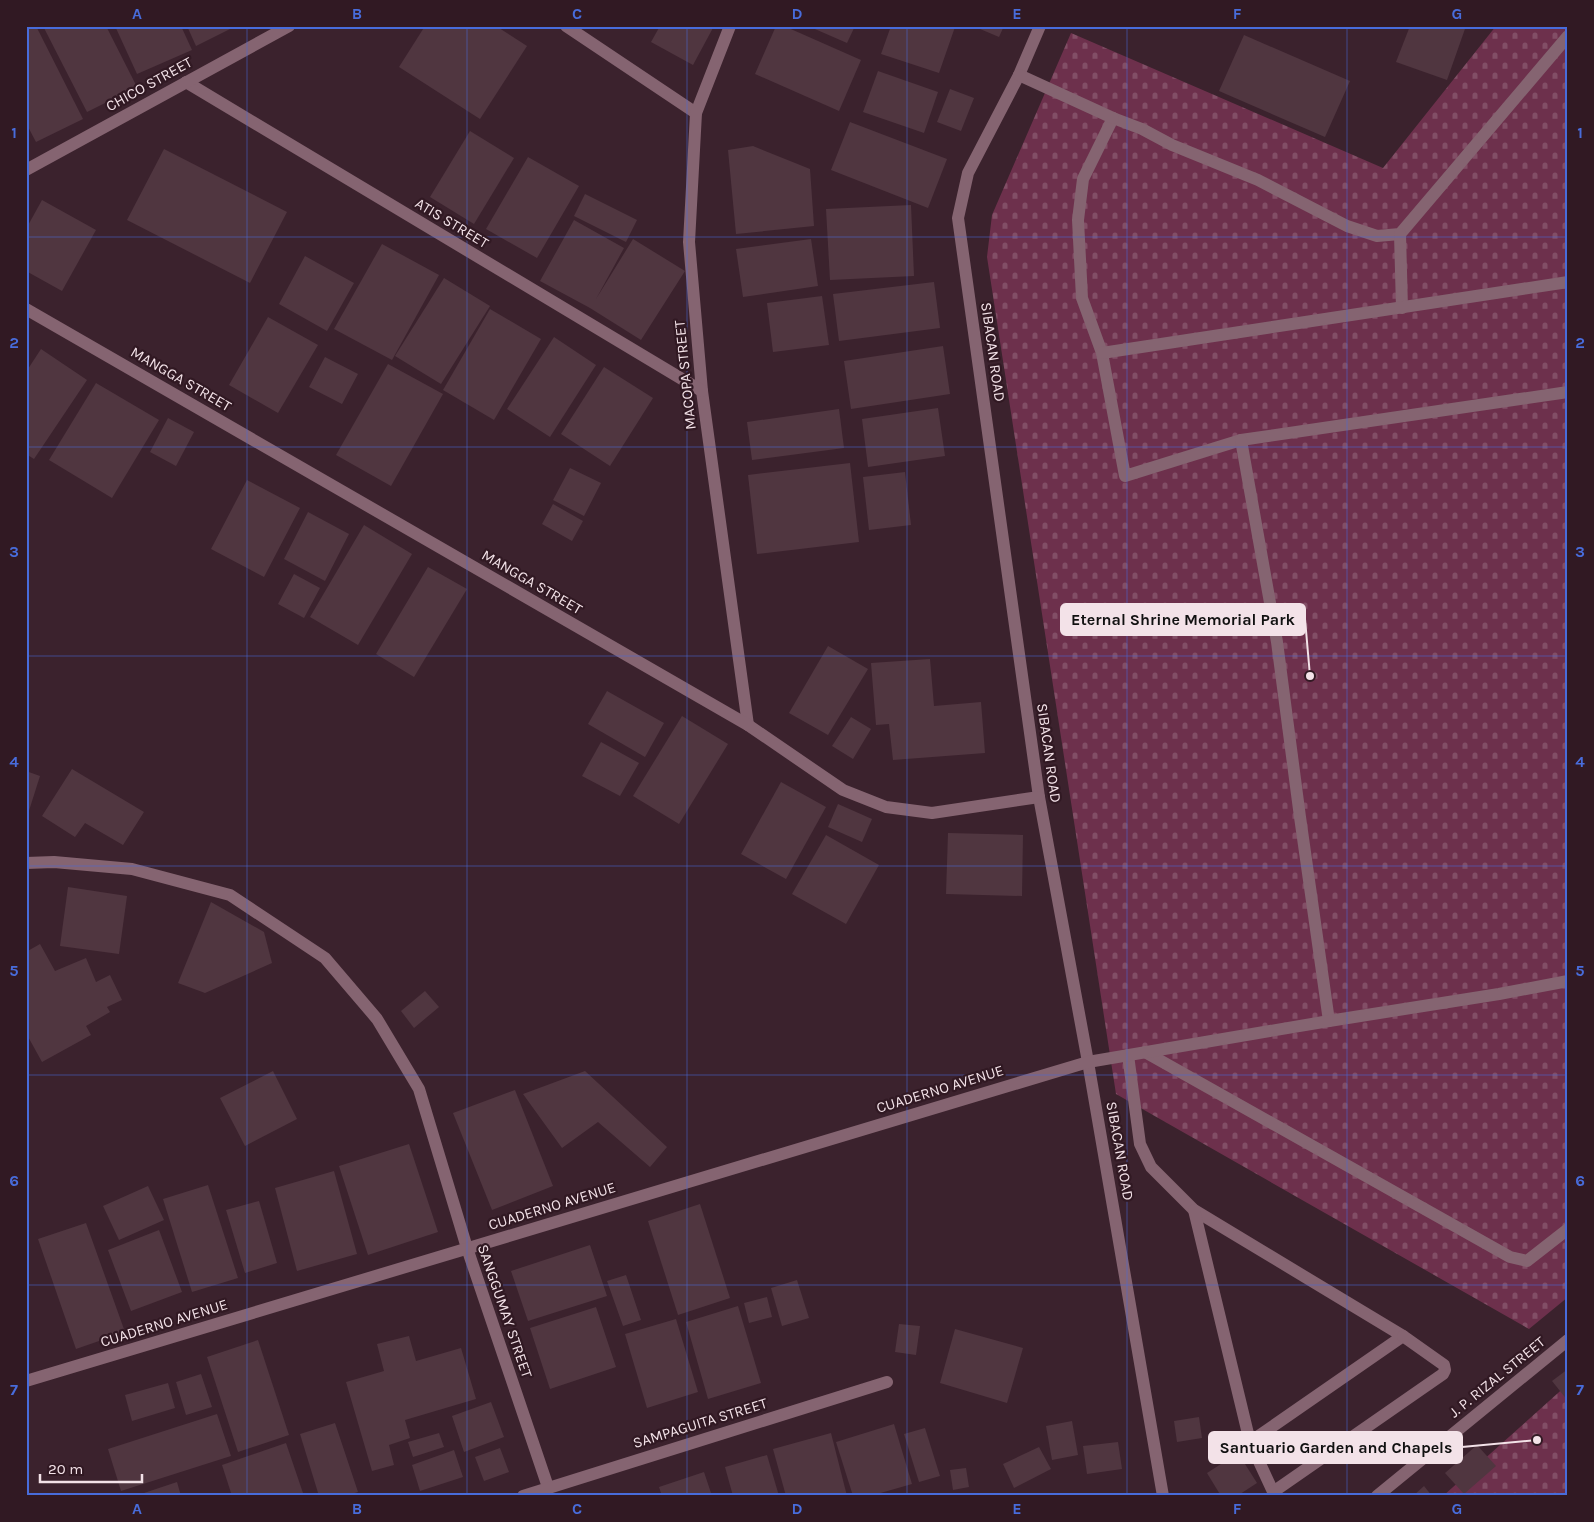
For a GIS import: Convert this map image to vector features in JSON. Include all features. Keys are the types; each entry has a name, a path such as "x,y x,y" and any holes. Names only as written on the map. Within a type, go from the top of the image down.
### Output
{"street":[{"name":"CHICO STREET","path":"26,170 288,26"},
{"path":"566,26 696,113"},
{"name":"MACOPA STREET","path":"730,26 696,113 689,242 702,391 748,725"},
{"name":"SIBACAN ROAD","path":"1040,26 1019,75 968,173 958,218 1039,797 1088,1062 1163,1496"},
{"path":"1402,308 1400,234 1568,36"},
{"path":"1019,75 1113,118 1142,129 1172,145 1258,180 1347,226 1377,236 1400,234"},
{"name":"ATIS STREET","path":"186,82 702,391"},
{"path":"1113,118 1083,179 1078,220 1082,298 1102,353 1125,476 1240,440 1568,392"},
{"path":"1102,353 1568,282"},
{"name":"MANGGA STREET","path":"26,308 748,725 843,790 886,806 932,813 1039,797"},
{"path":"1240,440 1277,642 1300,817 1330,1020"},
{"name":"SANGGUMAY STREET","path":"26,863 54,862 132,870 230,895 325,958 377,1019 419,1090 467,1248 548,1487"},
{"name":"CUADERNO AVENUE","path":"26,1381 1088,1062 1568,981"},
{"path":"1145,1052 1510,1257 1527,1261 1568,1229"},
{"path":"1128,1055 1140,1144 1151,1167 1194,1210 1403,1336 1444,1365 1445,1370 1443,1374 1274,1494 1250,1442 1194,1210"},
{"path":"1250,1442 1403,1336"},
{"name":"J. P. RIZAL STREET","path":"1377,1496 1568,1340"},
{"name":"SAMPAGUITA STREET","path":"523,1496 887,1382"}],"green space":[{"path":"1496,26 1568,26 1568,1297 1529,1329 1116,1094 987,257 992,215 1071,33 1383,168"},
{"path":"1568,1384 1568,1496 1443,1496"}],"building":[{"path":"26,26 36,26 83,119 36,142 26,123"},
{"path":"43,26 106,26 137,87 87,112"},
{"path":"115,26 181,26 192,50 137,74"},
{"path":"187,26 236,26 196,46"},
{"path":"425,26 496,26 527,46 480,119 399,67"},
{"path":"660,26 714,26 693,65 651,42"},
{"path":"776,26 784,26 861,60 839,111 755,74"},
{"path":"808,26 855,26 847,43"},
{"path":"891,26 955,27 939,73 881,54"},
{"path":"973,26 1004,26 999,37"},
{"path":"1410,26 1466,26 1447,80 1396,62"},
{"path":"1244,35 1350,81 1325,137 1219,91"},
{"path":"878,71 938,92 924,133 863,112"},
{"path":"950,89 974,98 961,131 937,122"},
{"path":"850,122 947,159 928,208 831,170"},
{"path":"470,131 514,158 474,224 430,197"},
{"path":"753,146 810,169 814,226 736,234 728,150"},
{"path":"164,149 287,212 250,283 127,220"},
{"path":"528,157 579,186 537,258 486,229"},
{"path":"585,194 637,220 626,242 574,216"},
{"path":"42,200 96,230 62,291 26,271 26,229"},
{"path":"911,205 914,276 830,280 826,209"},
{"path":"574,220 624,248 596,299 633,239 685,271 641,340 590,308 540,281"},
{"path":"811,239 818,286 743,297 736,249"},
{"path":"382,244 439,275 392,360 334,329"},
{"path":"305,256 354,283 327,331 279,304"},
{"path":"444,278 490,306 441,384 395,356"},
{"path":"934,282 940,328 839,341 833,294"},
{"path":"822,296 829,345 773,352 767,303"},
{"path":"490,309 541,339 494,420 443,390"},
{"path":"268,317 318,345 278,413 229,385"},
{"path":"554,337 596,365 550,437 507,409"},
{"path":"943,346 950,394 851,409 844,361"},
{"path":"41,349 87,380 34,459 26,454 26,372"},
{"path":"325,357 358,374 342,404 309,387"},
{"path":"388,364 443,394 391,486 336,455"},
{"path":"604,367 653,398 610,466 561,434"},
{"path":"96,383 159,420 112,498 49,460"},
{"path":"938,408 945,456 868,467 862,419"},
{"path":"839,409 844,448 752,460 747,422"},
{"path":"168,418 194,432 176,466 150,452"},
{"path":"850,463 859,542 757,554 748,475"},
{"path":"570,468 601,483 584,516 553,500"},
{"path":"905,472 911,525 869,530 863,477"},
{"path":"247,480 300,508 264,577 211,549"},
{"path":"553,504 583,521 572,541 542,524"},
{"path":"308,512 349,534 325,581 284,559"},
{"path":"364,525 412,554 358,645 310,617"},
{"path":"428,567 467,589 414,677 376,654"},
{"path":"294,574 320,588 304,618 278,604"},
{"path":"828,646 868,669 828,735 789,713"},
{"path":"930,659 934,706 981,702 985,753 893,760 889,724 876,725 871,663"},
{"path":"607,691 664,723 645,757 588,724"},
{"path":"682,716 728,744 679,824 633,796"},
{"path":"851,717 871,729 853,759 832,746"},
{"path":"601,742 639,763 620,796 582,776"},
{"path":"72,769 144,812 123,845 85,823 75,837 42,816"},
{"path":"26,771 40,776 27,817 26,817"},
{"path":"781,782 826,807 786,879 741,854"},
{"path":"838,804 872,819 862,842 828,827"},
{"path":"948,833 1023,835 1022,896 946,894"},
{"path":"826,835 879,865 846,924 792,894"},
{"path":"68,887 127,896 119,954 60,946"},
{"path":"211,902 264,932 272,963 205,993 178,983"},
{"path":"40,944 55,971 86,958 96,982 110,975 122,1000 107,1007 110,1012 86,1026 91,1035 42,1062 26,1033 26,952"},
{"path":"425,991 439,1007 414,1028 401,1011"},
{"path":"273,1071 297,1119 245,1146 220,1098"},
{"path":"585,1071 667,1147 650,1167 598,1122 562,1148 523,1094"},
{"path":"515,1090 553,1186 492,1210 453,1113"},
{"path":"409,1144 438,1232 368,1255 339,1166"},
{"path":"334,1171 357,1254 297,1271 275,1188"},
{"path":"208,1185 238,1278 192,1292 163,1199"},
{"path":"148,1186 164,1220 119,1240 103,1206"},
{"path":"259,1201 277,1263 245,1273 226,1210"},
{"path":"700,1204 730,1298 678,1315 648,1221"},
{"path":"86,1223 125,1332 76,1349 38,1239"},
{"path":"159,1230 182,1292 131,1311 108,1250"},
{"path":"590,1245 607,1296 528,1321 511,1271"},
{"path":"626,1275 641,1320 623,1326 607,1281"},
{"path":"797,1280 809,1318 782,1326 771,1288"},
{"path":"767,1297 772,1317 749,1323 744,1303"},
{"path":"738,1306 761,1383 708,1399 686,1322"},
{"path":"596,1307 616,1367 550,1389 530,1328"},
{"path":"676,1319 698,1392 647,1408 625,1334"},
{"path":"899,1324 920,1326 916,1355 895,1352"},
{"path":"955,1329 1023,1348 1007,1403 940,1383"},
{"path":"409,1336 416,1361 461,1348 476,1399 405,1420 410,1438 389,1445 394,1465 372,1471 346,1382 384,1371 377,1344"},
{"path":"258,1340 289,1435 238,1452 207,1357"},
{"path":"1568,1369 1568,1401 1552,1381"},
{"path":"201,1374 212,1407 186,1415 176,1382"},
{"path":"168,1383 175,1408 132,1421 125,1395"},
{"path":"491,1402 504,1437 464,1452 452,1416"},
{"path":"217,1414 231,1456 121,1491 108,1449"},
{"path":"1199,1417 1202,1438 1177,1442 1174,1421"},
{"path":"1072,1421 1078,1455 1052,1460 1046,1426"},
{"path":"335,1423 358,1492 345,1496 319,1496 300,1434"},
{"path":"894,1424 912,1484 870,1496 853,1496 836,1442"},
{"path":"925,1428 940,1476 919,1482 904,1434"},
{"path":"439,1433 444,1447 413,1457 408,1442"},
{"path":"831,1433 847,1496 786,1496 773,1449"},
{"path":"1118,1442 1122,1469 1087,1474 1083,1446"},
{"path":"286,1443 304,1496 232,1496 222,1465"},
{"path":"1477,1445 1496,1466 1464,1494 1445,1473"},
{"path":"1039,1447 1051,1469 1014,1488 1003,1464"},
{"path":"500,1448 509,1472 484,1481 475,1457"},
{"path":"454,1450 463,1477 420,1491 412,1465"},
{"path":"1238,1453 1257,1483 1237,1496 1221,1496 1207,1473"},
{"path":"767,1455 779,1496 733,1496 725,1467"},
{"path":"966,1468 969,1487 953,1490 950,1470"},
{"path":"704,1472 712,1496 662,1496 659,1487"},
{"path":"177,1482 181,1496 138,1496 138,1495"},
{"path":"1424,1486 1432,1496 1413,1496"}],"place":[{"name":"Eternal Shrine Memorial Park","path":"1310,676"},
{"name":"Santuario Garden and Chapels","path":"1537,1440"}]}
